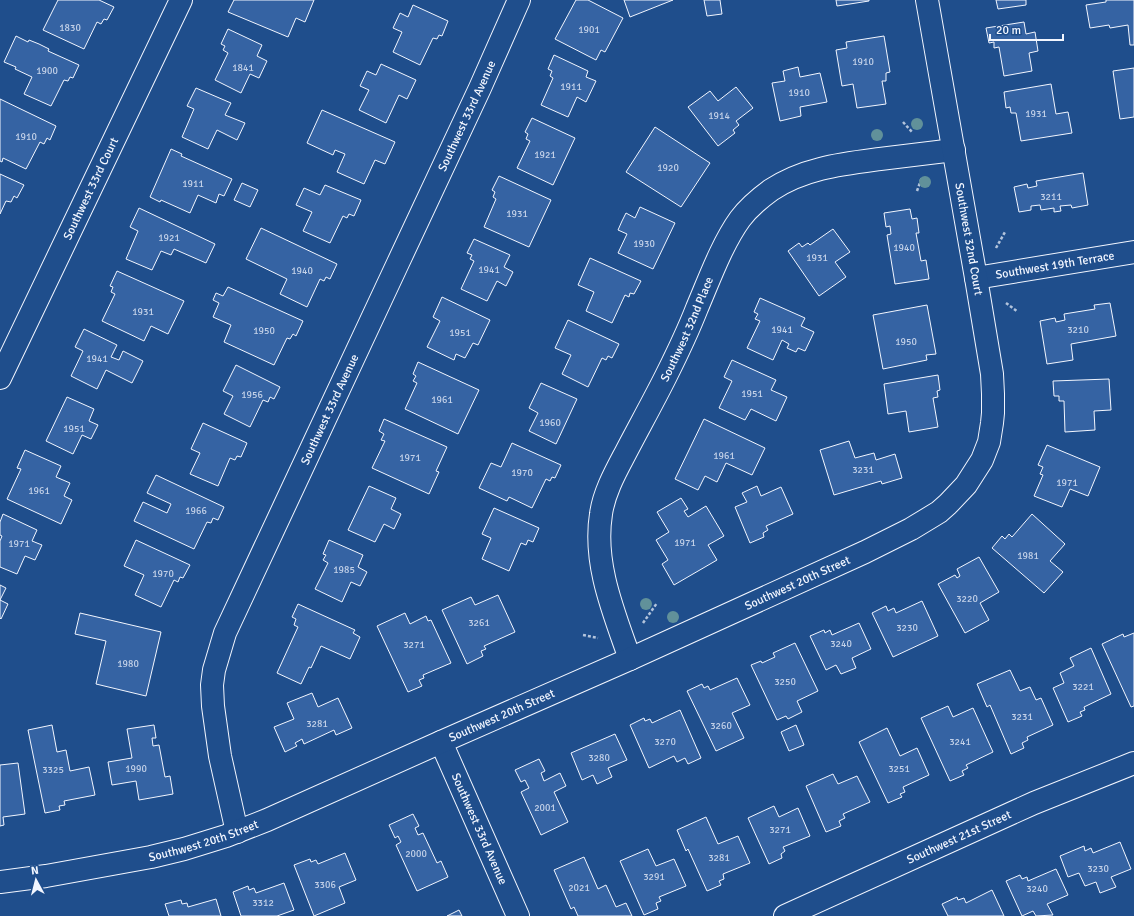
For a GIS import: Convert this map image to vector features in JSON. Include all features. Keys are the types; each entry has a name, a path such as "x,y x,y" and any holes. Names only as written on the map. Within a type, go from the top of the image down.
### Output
{"street":[{"name":"Southwest 33rd Court","path":"0,378 181,0"},
{"name":"Southwest 33rd Avenue","path":"237,832 220,756 213,706 212,685 214,670 225,633 480,88 519,0"},
{"name":"Southwest 32nd Court","path":"927,0 992,374 994,402 989,442 982,460 972,476"},
{"name":"Southwest 32nd Place","path":"630,659 608,594 603,573 599,533 600,514 604,499 612,480 665,378 724,248 740,219 760,199 773,189 809,171 830,166 954,150"},
{"name":"Southwest 19th Terrace","path":"976,278 1134,252"},
{"name":"Southwest 20th Street","path":"0,882 46,876 151,857 184,849 237,832 274,817 630,659 894,538 924,521 948,504 958,495 972,476"},
{"name":"Southwest 33rd Avenue","path":"441,742 518,916"},
{"name":"Southwest 21st Street","path":"785,916 1034,802 1134,763"}],"path":[{"path":"903,122 915,135"},
{"path":"916,191 924,173"},
{"path":"996,248 1005,232"},
{"path":"1006,303 1018,312"},
{"path":"643,623 657,603"},
{"path":"583,634 600,639"}],"building":[{"path":"58,0 99,0 114,7 107,20 104,19 101,24 97,22 84,49 43,30"},
{"path":"234,0 314,0 305,22 296,18 288,37 228,12"},
{"path":"576,0 588,0 623,18 605,52 601,50 596,60 555,39"},
{"path":"624,0 673,0 630,17"},
{"path":"704,0 720,0 722,14 707,16"},
{"path":"836,0 869,0 869,1 837,6"},
{"path":"996,0 1026,0 1026,5 998,9"},
{"path":"1106,0 1134,0 1134,45 1130,45 1128,25 1110,28 1109,25 1090,28 1086,5 1106,2"},
{"path":"413,5 448,21 442,36 439,35 437,39 433,38 420,65 393,52 402,32 393,28 400,13 408,17"},
{"path":"1024,22 1026,34 1035,32 1038,51 1029,53 1032,71 1004,76 999,47 994,48 994,42 989,43 986,28"},
{"path":"228,29 262,45 257,56 267,61 259,78 250,74 241,93 215,80 228,53 223,50 225,46 221,44"},
{"path":"16,36 28,42 29,40 39,44 49,49 48,51 79,65 73,78 70,77 68,81 64,80 51,106 24,94 32,77 15,69 16,67 4,62"},
{"path":"884,36 890,72 886,73 886,81 882,81 886,104 857,108 853,84 842,86 836,50 847,48 846,42"},
{"path":"554,55 588,71 586,77 596,81 586,102 577,97 568,117 541,105 553,78 550,76 552,71 548,69"},
{"path":"381,64 416,80 407,99 399,95 386,123 359,110 369,90 360,86 367,71 376,75"},
{"path":"798,67 800,77 820,73 827,102 800,107 801,116 780,121 772,83 785,81 783,71"},
{"path":"1134,68 1134,117 1120,119 1113,71"},
{"path":"1051,84 1056,114 1068,112 1072,133 1021,141 1016,113 1011,113 1010,107 1006,108 1004,92"},
{"path":"736,87 753,108 736,121 739,125 733,130 735,133 718,146 688,107 710,91 718,101"},
{"path":"196,88 231,103 225,115 245,123 237,140 217,130 208,149 182,137 194,109 187,106"},
{"path":"0,99 56,126 50,140 47,138 44,144 40,142 26,169 3,158 2,162 0,161"},
{"path":"322,110 395,142 385,164 375,160 364,184 337,172 345,154 335,150 333,155 307,143"},
{"path":"532,118 575,138 553,185 517,168 530,141 526,139 528,134 525,132"},
{"path":"655,127 710,163 681,207 626,172"},
{"path":"171,149 182,154 181,156 232,179 224,196 219,194 216,203 198,195 190,213 161,200 160,202 150,197"},
{"path":"1083,173 1088,205 1072,208 1071,205 1060,206 1061,211 1054,212 1054,208 1041,210 1040,205 1031,206 1031,210 1019,212 1014,187 1027,184 1028,188 1037,186 1036,181"},
{"path":"0,174 24,185 17,198 14,196 11,202 6,201 0,214"},
{"path":"499,176 551,200 529,247 484,227 496,199 493,197 495,192 492,190"},
{"path":"242,183 258,190 250,207 234,200"},
{"path":"325,185 361,200 354,216 349,214 347,218 343,216 330,243 303,231 312,212 296,205 304,188 320,195"},
{"path":"640,207 675,223 653,269 618,253 627,234 618,230 622,221 626,213 635,218"},
{"path":"139,208 215,244 206,263 174,249 171,255 161,251 152,270 126,259 138,231 130,227"},
{"path":"910,209 912,219 917,218 919,233 916,233 921,261 926,260 929,279 895,284 887,235 891,234 890,226 886,227 884,213"},
{"path":"261,228 337,264 330,279 326,277 324,281 320,279 307,307 280,294 287,279 246,259"},
{"path":"833,229 850,252 835,262 846,277 819,296 788,251 799,243 802,247 808,243 810,245"},
{"path":"474,239 510,255 504,267 513,272 506,286 497,281 487,301 461,289 474,261 470,259 472,255 467,253"},
{"path":"590,258 641,281 634,294 630,293 629,297 625,295 612,323 586,311 594,292 578,285"},
{"path":"117,271 184,301 168,334 151,326 144,341 102,321 115,294 111,292 113,287 110,286"},
{"path":"228,287 303,321 296,336 293,334 290,339 287,338 274,365 224,342 231,325 213,317 219,303 213,300 216,293 223,296"},
{"path":"442,297 490,320 478,345 473,343 465,358 456,354 454,360 427,347 440,321 433,317"},
{"path":"760,298 805,318 801,326 814,332 805,351 798,348 796,352 787,348 789,344 782,340 773,360 747,348 760,321 755,319 758,314 754,312"},
{"path":"1110,303 1116,336 1071,344 1073,360 1047,364 1040,321 1055,318 1056,322 1065,320 1064,314 1095,309 1094,305"},
{"path":"927,305 936,354 926,355 927,360 883,369 873,315"},
{"path":"568,320 619,344 612,358 608,356 606,360 602,358 588,387 562,374 571,355 555,348"},
{"path":"84,329 117,345 111,357 119,360 123,351 143,361 132,383 106,370 97,389 71,376 83,351 75,347"},
{"path":"732,360 776,380 771,390 787,397 776,421 751,409 745,420 719,408 732,381 724,377"},
{"path":"418,362 479,390 458,434 405,409 417,383 413,381 416,376 413,374"},
{"path":"236,365 280,387 274,399 270,397 268,402 263,400 250,427 224,414 233,396 223,391"},
{"path":"938,375 940,390 937,391 938,397 933,398 938,427 909,432 906,411 888,414 884,384"},
{"path":"1109,379 1111,410 1094,411 1095,430 1065,432 1064,401 1059,401 1059,396 1054,396 1053,381"},
{"path":"541,383 577,399 556,444 529,431 538,413 529,408"},
{"path":"67,397 94,409 89,421 98,425 91,439 82,435 73,454 46,441"},
{"path":"384,419 447,447 436,471 439,472 429,494 372,468 385,441 381,440 384,434 379,431"},
{"path":"704,419 765,448 752,475 726,463 717,482 705,476 698,490 675,479"},
{"path":"203,423 247,443 241,457 237,456 235,460 230,458 218,486 190,474 200,453 191,449"},
{"path":"849,441 855,458 874,453 876,460 895,454 902,478 882,484 881,481 834,495 820,450"},
{"path":"512,443 561,465 555,478 552,477 550,481 546,479 532,508 509,497 507,501 479,488 491,463 501,467"},
{"path":"1047,445 1100,467 1088,496 1070,489 1062,507 1034,496 1043,475 1040,474 1043,467 1038,465"},
{"path":"25,450 61,466 56,477 70,483 64,496 72,500 61,524 7,499 21,469 17,468"},
{"path":"156,475 224,507 218,520 213,518 211,523 207,522 194,549 134,521 143,502 167,513 171,504 147,493"},
{"path":"369,486 396,498 391,509 401,514 394,529 384,524 375,542 348,530"},
{"path":"757,486 761,496 781,487 793,514 766,526 768,530 763,533 764,537 750,543 735,507 747,502 742,493"},
{"path":"681,498 688,509 684,511 688,517 706,506 724,536 708,545 717,560 674,585 662,564 668,560 656,540 669,532 657,512"},
{"path":"494,508 539,528 533,542 528,540 526,545 521,543 509,571 482,559 491,538 482,534"},
{"path":"3,514 37,530 32,541 42,545 35,560 25,556 17,574 0,567 0,541 2,536 0,535 0,522"},
{"path":"1032,514 1065,544 1050,561 1063,572 1044,593 992,548 1002,536 1005,539 1009,534 1012,537"},
{"path":"136,540 190,565 183,578 180,577 178,582 174,580 161,607 135,595 144,575 124,566"},
{"path":"329,540 363,555 358,567 367,572 360,586 351,582 342,602 315,589 328,563 323,560 326,555 323,554"},
{"path":"979,557 999,592 980,603 989,620 965,633 938,584 955,575 957,578 960,576 957,569"},
{"path":"0,585 6,588 0,600"},
{"path":"498,595 515,632 484,646 486,649 481,651 483,656 467,664 442,610 471,597 475,605"},
{"path":"0,600 8,604 1,619 0,618"},
{"path":"922,601 938,636 893,657 872,613 886,606 888,611 894,608 896,613"},
{"path":"298,604 355,630 353,633 360,637 350,659 321,646 311,668 309,667 301,684 277,673 298,627 294,625 296,619 292,617"},
{"path":"80,613 161,632 146,696 96,684 106,641 75,634"},
{"path":"405,613 410,624 426,616 428,621 431,620 451,663 423,675 424,678 419,680 422,686 408,692 377,626"},
{"path":"859,623 871,649 852,658 856,668 841,674 836,665 826,670 810,636 824,630 825,633 830,630 832,635"},
{"path":"1134,633 1134,706 1131,707 1102,644 1123,634 1124,637"},
{"path":"795,643 818,691 797,701 802,712 788,719 786,716 777,720 751,665 761,661 762,663 775,657 773,653"},
{"path":"1091,648 1111,694 1084,707 1085,710 1080,712 1082,716 1068,722 1053,688 1064,683 1060,673 1074,666 1070,658"},
{"path":"1010,670 1020,691 1030,687 1036,700 1041,698 1053,725 1027,737 1028,740 1022,743 1024,748 1011,754 990,705 987,707 977,684"},
{"path":"737,678 750,705 732,713 744,738 716,751 687,691 702,684 704,688 708,686 710,690"},
{"path":"312,693 318,707 338,698 352,728 336,735 334,730 304,744 302,739 295,743 297,746 285,752 274,727 294,719 287,703"},
{"path":"948,706 953,717 973,708 993,752 966,765 968,768 962,771 964,775 950,781 921,718"},
{"path":"680,710 701,758 688,764 685,758 677,762 674,756 649,768 630,725 644,718 645,721 650,719 652,723"},
{"path":"52,725 57,752 66,750 70,771 89,767 95,795 64,801 65,805 59,806 60,810 45,813 28,730"},
{"path":"154,725 156,738 152,738 153,746 159,745 165,777 170,776 173,794 139,800 136,781 112,785 108,762 132,758 127,729"},
{"path":"796,725 804,745 789,751 781,732"},
{"path":"887,728 900,756 917,748 929,775 903,787 905,792 900,794 902,797 888,803 859,742"},
{"path":"615,734 627,760 608,768 612,777 597,784 593,775 582,780 571,753"},
{"path":"539,759 545,771 541,773 544,781 560,773 566,786 554,792 568,822 541,835 521,792 529,788 525,780 521,782 515,770"},
{"path":"18,763 25,814 3,817 4,825 0,826 0,765"},
{"path":"833,774 838,784 857,776 870,802 843,814 845,818 839,821 841,826 826,832 806,786"},
{"path":"774,806 779,817 798,808 810,836 783,847 785,851 781,854 782,858 769,864 748,818"},
{"path":"413,814 419,826 415,828 418,835 423,833 437,863 441,861 448,877 417,891 396,845 401,842 398,836 395,838 389,825"},
{"path":"706,817 718,844 738,836 750,863 723,874 724,879 719,881 721,885 707,891 688,849 686,851 677,830"},
{"path":"1120,842 1131,869 1111,877 1116,887 1100,893 1096,882 1085,886 1079,873 1068,877 1060,856 1084,846 1085,851 1091,848 1093,853"},
{"path":"648,849 656,866 674,859 686,886 659,897 661,901 656,903 658,909 644,915 620,861"},
{"path":"345,853 356,880 339,887 345,903 314,916 294,865 310,859 311,862 316,860 318,864"},
{"path":"584,857 598,889 606,885 616,907 626,903 632,916 578,916 574,907 571,909 554,870"},
{"path":"1056,869 1068,895 1047,904 1053,915 1036,916 1033,911 1022,916 1006,881 1020,875 1022,879 1027,877 1028,881"},
{"path":"284,883 294,910 277,916 241,916 233,892 248,886 249,890 254,888 256,893"},
{"path":"992,890 1004,916 948,916 942,904 957,897 958,900 964,898 966,903"},
{"path":"216,899 221,916 169,916 165,904 181,900 182,904 187,903 188,907"},
{"path":"459,910 462,916 447,916"}]}
